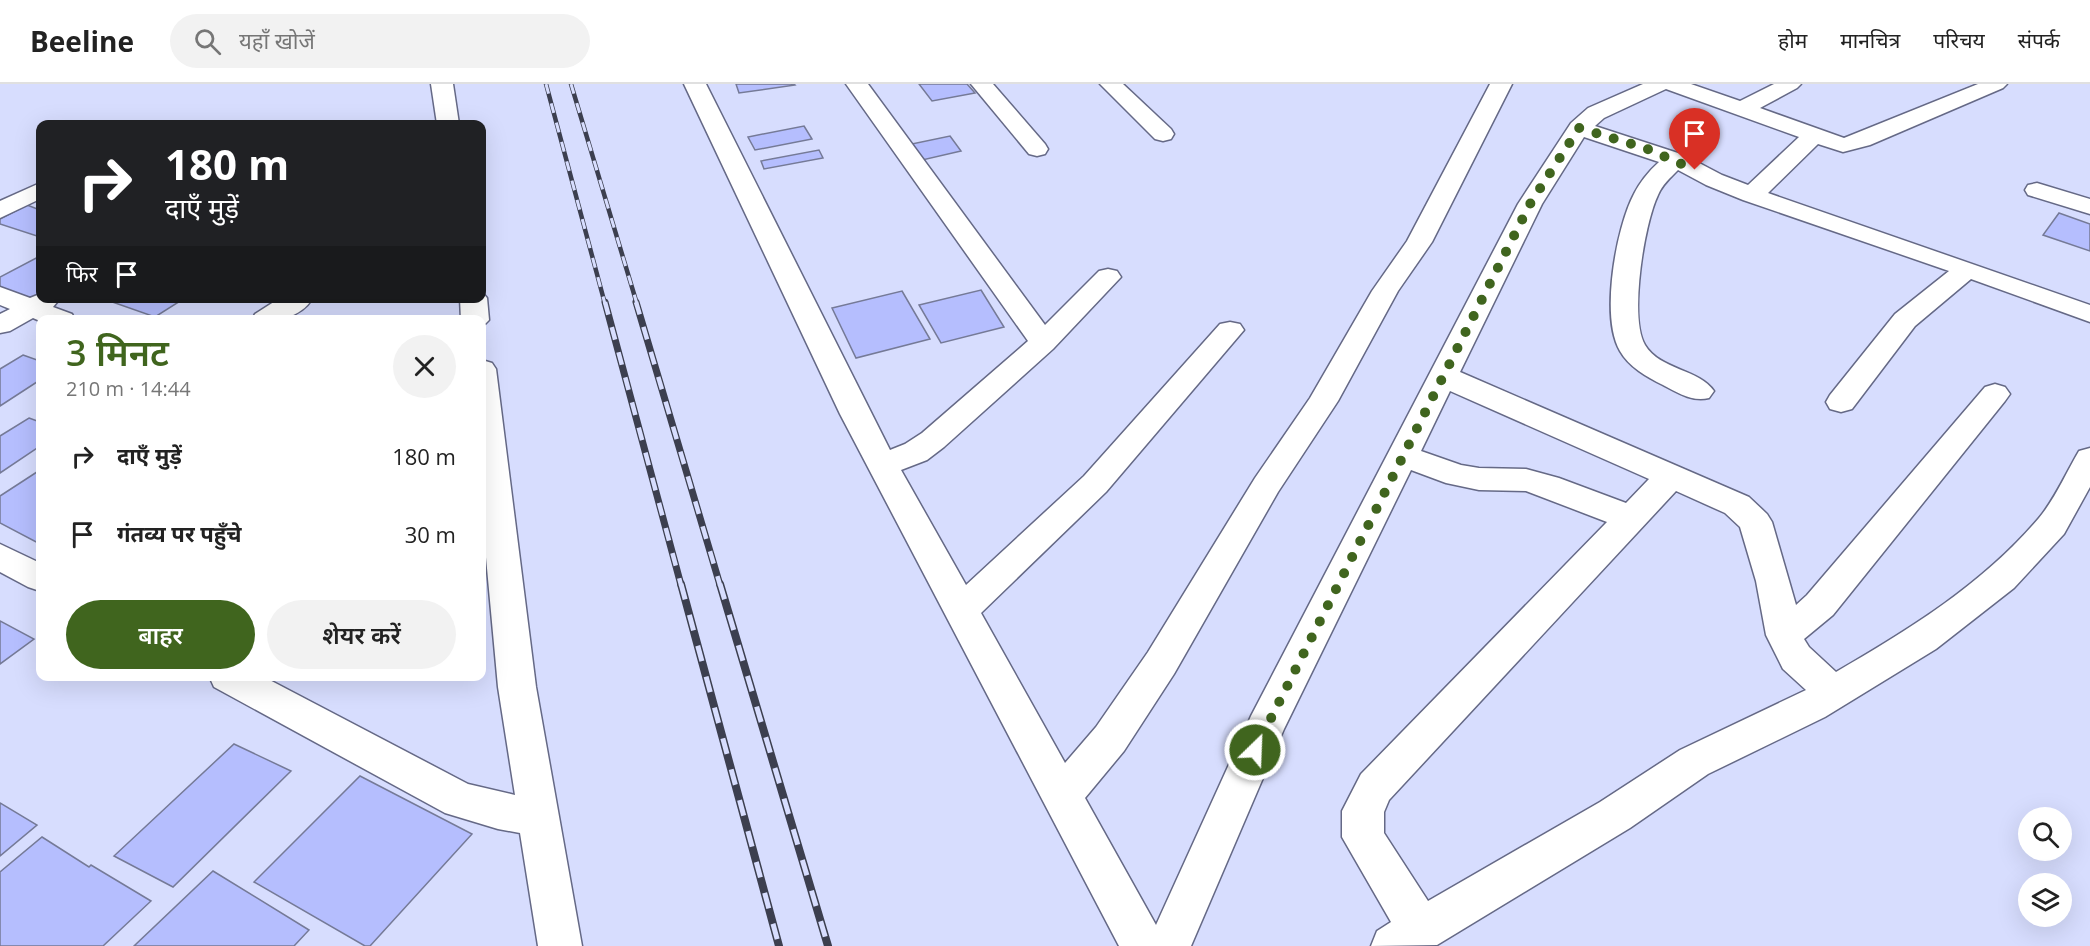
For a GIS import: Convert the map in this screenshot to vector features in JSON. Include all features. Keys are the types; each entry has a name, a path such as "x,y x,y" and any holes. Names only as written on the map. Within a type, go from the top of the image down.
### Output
{"street":[{"path":"442,84 447,120"},
{"path":"695,84 855,414 1143,946"},
{"path":"857,84 1043,343"},
{"path":"982,84 1036,149"},
{"path":"1111,84 1163,134"},
{"path":"1061,797 1110,739 1161,663 1266,486 1323,401 1385,291 1419,242 1501,84"},
{"path":"1169,946 1265,728 1530,204 1591,111 1660,84"},
{"path":"1671,84 1823,139 1850,144 1996,84"},
{"path":"1742,109 1790,84"},
{"path":"1591,111 1714,180 2090,314"},
{"path":"1752,195 1823,139"},
{"path":"1676,160 1662,170 1644,196 1631,236 1625,336 1634,351 1656,368 1699,391"},
{"path":"2037,189 2090,207"},
{"path":"0,211 36,192"},
{"path":"1841,402 1905,320 1968,269"},
{"path":"882,465 916,452 933,440 1043,343 1108,277"},
{"path":"0,295 36,302"},
{"path":"0,325 40,303 56,315"},
{"path":"273,315 292,303"},
{"path":"961,611 1095,484 1230,330"},
{"path":"1443,376 1737,505 1755,522 1773,581 1784,635 1796,658 1833,692"},
{"path":"1784,635 1820,605 1995,394"},
{"path":"486,444 488,482 517,687 560,946"},
{"path":"1403,456 1457,475 1479,479 1526,480 1631,518"},
{"path":"1670,477 1375,787 1363,811 1363,837 1407,938 1615,815 1694,762 1810,706 1923,639 2002,579 2052,525 2090,459"},
{"path":"0,557 36,576"},
{"path":"236,681 459,800 498,811 538,818"}],"building":[{"path":"736,84 794,84 795,85 739,93"},
{"path":"919,84 967,84 975,93 932,101"},
{"path":"804,126 812,139 755,150 748,137"},
{"path":"950,136 961,151 918,161 907,145"},
{"path":"819,150 823,158 764,169 761,161"},
{"path":"27,205 36,208 36,236 0,224 0,219"},
{"path":"2059,213 2090,224 2090,251 2043,235"},
{"path":"36,258 36,301 30,305 0,293 0,277"},
{"path":"981,290 1004,327 941,343 919,305"},
{"path":"902,291 930,339 856,358 832,308"},
{"path":"115,303 177,303 158,315 149,315"},
{"path":"23,355 36,360 36,383 0,406 0,369"},
{"path":"29,418 36,421 36,449 0,473 0,436"},
{"path":"36,473 36,542 0,523 0,496"},
{"path":"0,621 34,639 0,664"},
{"path":"234,744 291,771 173,887 114,856"},
{"path":"360,776 472,834 370,946 365,946 254,882"},
{"path":"0,803 37,825 0,856"},
{"path":"42,837 89,867 91,865 151,901 103,946 0,946 0,872"},
{"path":"213,871 309,930 294,946 134,946"}],"railway":[{"path":"546,84 605,304"},
{"path":"571,84 637,304"},
{"path":"605,302 681,585"},
{"path":"636,302 720,585"},
{"path":"681,584 779,946"},
{"path":"720,584 828,946"}],"route":[{"path":"1255,750 1530,204 1579,128 1645,148 1695,170"}]}
